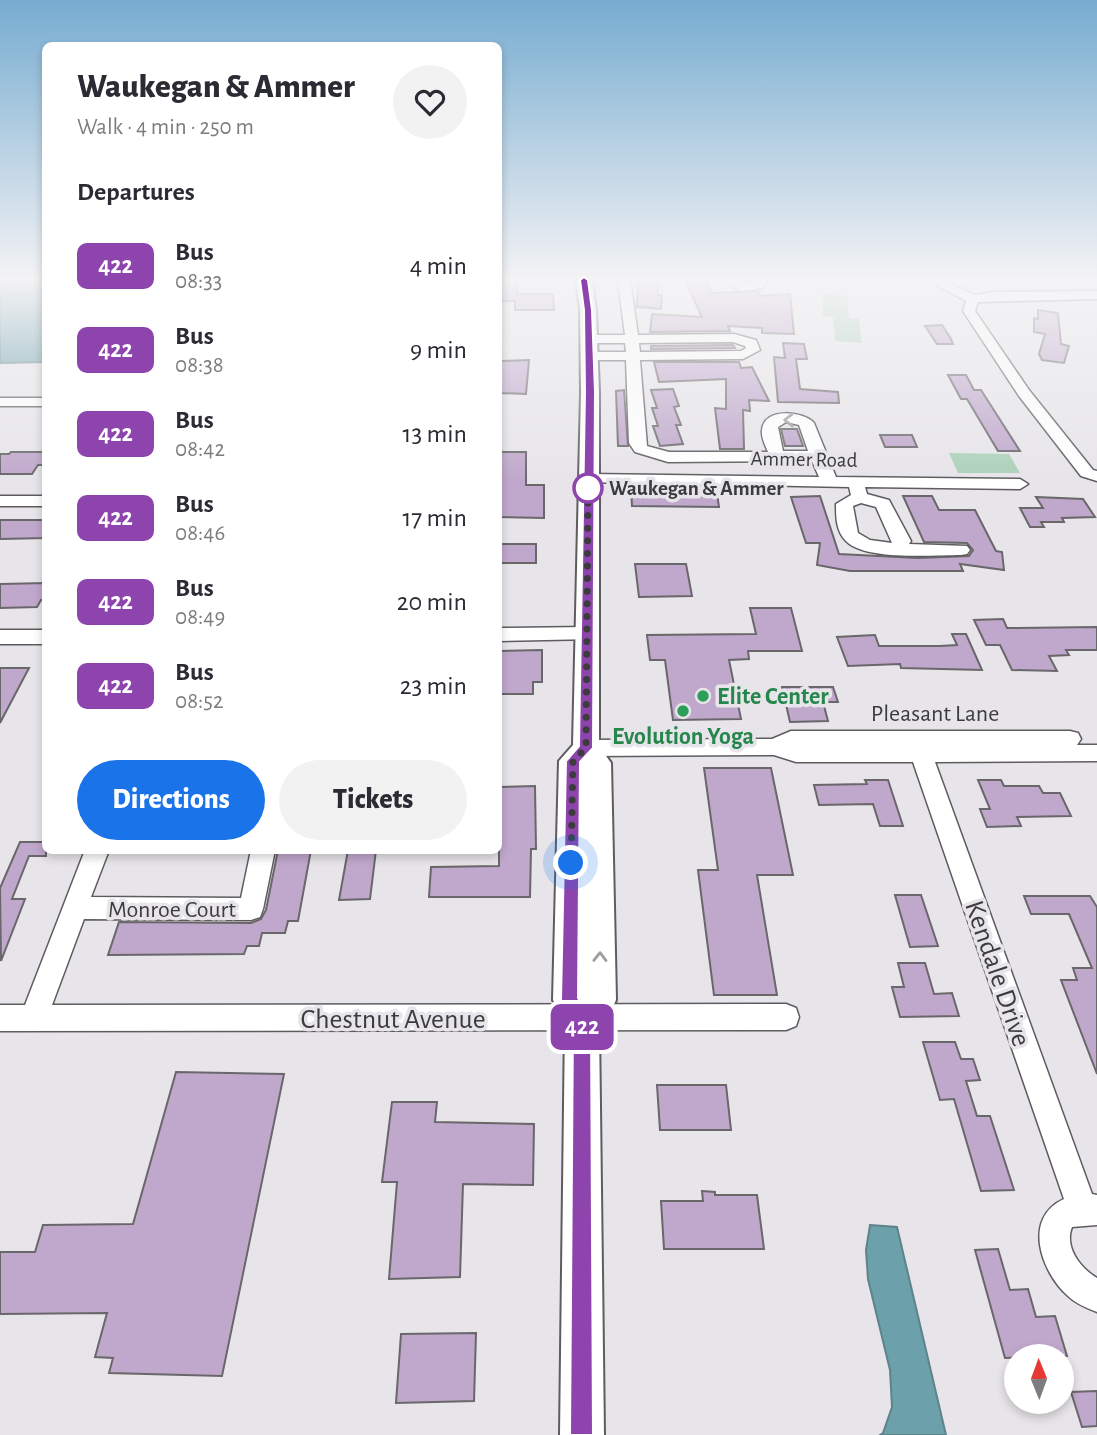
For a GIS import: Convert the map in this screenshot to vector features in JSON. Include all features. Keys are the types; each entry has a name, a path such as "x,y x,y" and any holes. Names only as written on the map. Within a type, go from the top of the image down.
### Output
{"main road":[{"path":"582,1435 582,1018 570,1000 571,800 573,761 586,748 589,347"}],"street":[{"path":"589,347 632,356 743,355 753,350 752,347"},
{"path":"632,347 637,443 641,449 668,457 818,456"},
{"path":"993,347 1024,393 1092,475"},
{"path":"0,402 42,402"},
{"path":"777,456 769,429 772,423 775,420 794,419 806,423 829,480"},
{"name":"Ammer Road","path":"588,480 829,480 857,489 1020,484"},
{"path":"897,549 902,541 883,504 857,489 844,504 844,517 849,536 861,547 897,549 961,550"},
{"path":"0,501 42,501"},
{"path":"502,635 588,634"},
{"path":"0,637 42,636"},
{"name":"Pleasant Lane","path":"586,748 775,747 796,754 1097,738"},
{"name":"Pleasant Lane","path":"919,747 1097,753"},
{"name":"Kendale Drive","path":"919,747 1090,1209 1070,1210 1060,1217 1054,1227 1053,1241 1064,1270 1076,1284 1097,1296"},
{"path":"34,1018 95,854"},
{"name":"Monroe Court","path":"75,908 251,909 262,854"},
{"name":"Chestnut Avenue","path":"0,1018 786,1017"}],"green space":[{"path":"949,453 1009,454 1020,473 958,473"}],"water":[{"path":"0,347 42,347 42,362 0,363"},
{"path":"870,1225 897,1227 946,1435 880,1435 892,1407 890,1370 868,1279 866,1250"}],"building":[{"path":"651,347 735,348 651,349"},
{"path":"784,347 805,347 807,359 796,359 800,389 838,392 839,403 778,402 774,357 785,358"},
{"path":"1041,347 1069,347 1064,363 1042,360 1039,354"},
{"path":"529,360 526,394 502,393 502,361"},
{"path":"654,362 739,362 741,368 752,367 769,401 749,400 750,411 743,410 744,449 720,449 715,408 726,409 726,379 659,382"},
{"path":"948,375 966,375 974,390 981,390 1020,451 998,451 967,399 961,399"},
{"path":"673,389 679,406 674,407 681,425 676,425 683,444 660,446 653,426 658,426 652,408 657,408 651,390"},
{"path":"624,390 628,446 618,446 616,391"},
{"path":"781,429 797,429 803,446 785,446"},
{"path":"880,435 912,435 917,447 885,447"},
{"path":"42,452 42,465 38,465 32,474 0,474 0,454"},
{"path":"502,452 526,452 526,485 544,485 544,518 502,517"},
{"path":"716,487 719,507 632,506 631,489"},
{"path":"820,496 839,554 918,558 969,556 973,550 967,543 924,542 903,496 932,496 939,510 975,510 996,551 1002,552 1004,570 960,564 963,571 850,571 817,565 820,543 806,543 791,497"},
{"path":"1036,497 1083,499 1095,517 1062,518 1064,522 1041,522 1044,527 1030,527 1020,508 1043,508"},
{"path":"0,520 42,520 42,538 0,539"},
{"path":"502,544 536,544 536,563 502,563"},
{"path":"635,564 686,564 692,596 639,597"},
{"path":"42,583 42,600 37,607 0,608 0,584"},
{"path":"750,608 791,608 802,651 748,651 749,659 729,660 741,719 673,720 665,660 650,660 647,635 756,634"},
{"path":"1003,619 1007,628 1097,627 1097,650 1066,650 1069,655 1049,656 1057,671 1012,670 1000,645 986,645 974,620"},
{"path":"952,634 966,634 982,670 901,668 900,664 848,666 837,637 875,635 879,646 957,645"},
{"path":"542,650 542,682 533,682 533,694 502,694 502,651"},
{"path":"0,668 29,668 0,723"},
{"path":"782,687 833,687 838,702 823,702 828,721 790,722"},
{"path":"704,768 771,768 793,875 757,875 777,995 714,995 698,870 718,870"},
{"path":"865,780 888,780 903,826 880,826 873,804 819,805 814,785 867,784"},
{"path":"978,780 1001,780 1004,786 1039,786 1043,793 1060,793 1071,816 1017,817 1021,826 987,827 980,809 990,809"},
{"path":"535,786 536,849 531,849 530,897 429,897 431,867 499,866 499,854 502,854 502,787"},
{"path":"20,842 42,842 42,854 46,856 29,856 12,899 25,899 1,961 0,888"},
{"path":"277,854 310,854 298,921 288,921 285,933 262,933 259,946 247,946 244,954 108,955 119,922 251,923 261,919 266,910"},
{"path":"347,854 376,854 370,899 339,900"},
{"path":"895,895 921,895 938,946 910,947"},
{"path":"1024,896 1090,896 1097,907 1097,1074 1061,980 1077,980 1073,968 1092,968 1069,914 1031,914"},
{"path":"898,963 925,963 934,994 952,993 959,1016 900,1017 892,987 904,987"},
{"path":"923,1042 955,1042 961,1059 973,1059 980,1080 966,1081 977,1116 990,1116 1014,1190 981,1191 954,1099 940,1100"},
{"path":"176,1072 284,1074 222,1376 109,1373 113,1358 95,1357 107,1313 0,1314 0,1252 35,1252 43,1225 133,1224"},
{"path":"657,1085 726,1085 731,1130 660,1130"},
{"path":"392,1102 437,1102 435,1122 534,1124 533,1185 463,1184 460,1277 389,1279 397,1182 382,1182"},
{"path":"702,1191 715,1192 715,1195 757,1195 764,1249 664,1249 661,1201 703,1201"},
{"path":"998,1249 1010,1290 1028,1289 1036,1317 1055,1316 1063,1344 1004,1344 1004,1354 975,1250"},
{"path":"476,1333 474,1401 396,1403 401,1334"},
{"path":"1097,1391 1097,1426 1082,1427 1074,1402 1074,1392"}],"bus line":[{"name":"422","path":"582,1435 582,1018 570,1000 571,800 573,761 586,748 589,347"}],"place":[{"name":"Waukegan & Ammer","path":"588,488"},
{"name":"Elite Center","path":"703,696"},
{"name":"Evolution Yoga","path":"683,711"}],"route":[{"path":"571,863 573,761 586,748 588,488"}]}
